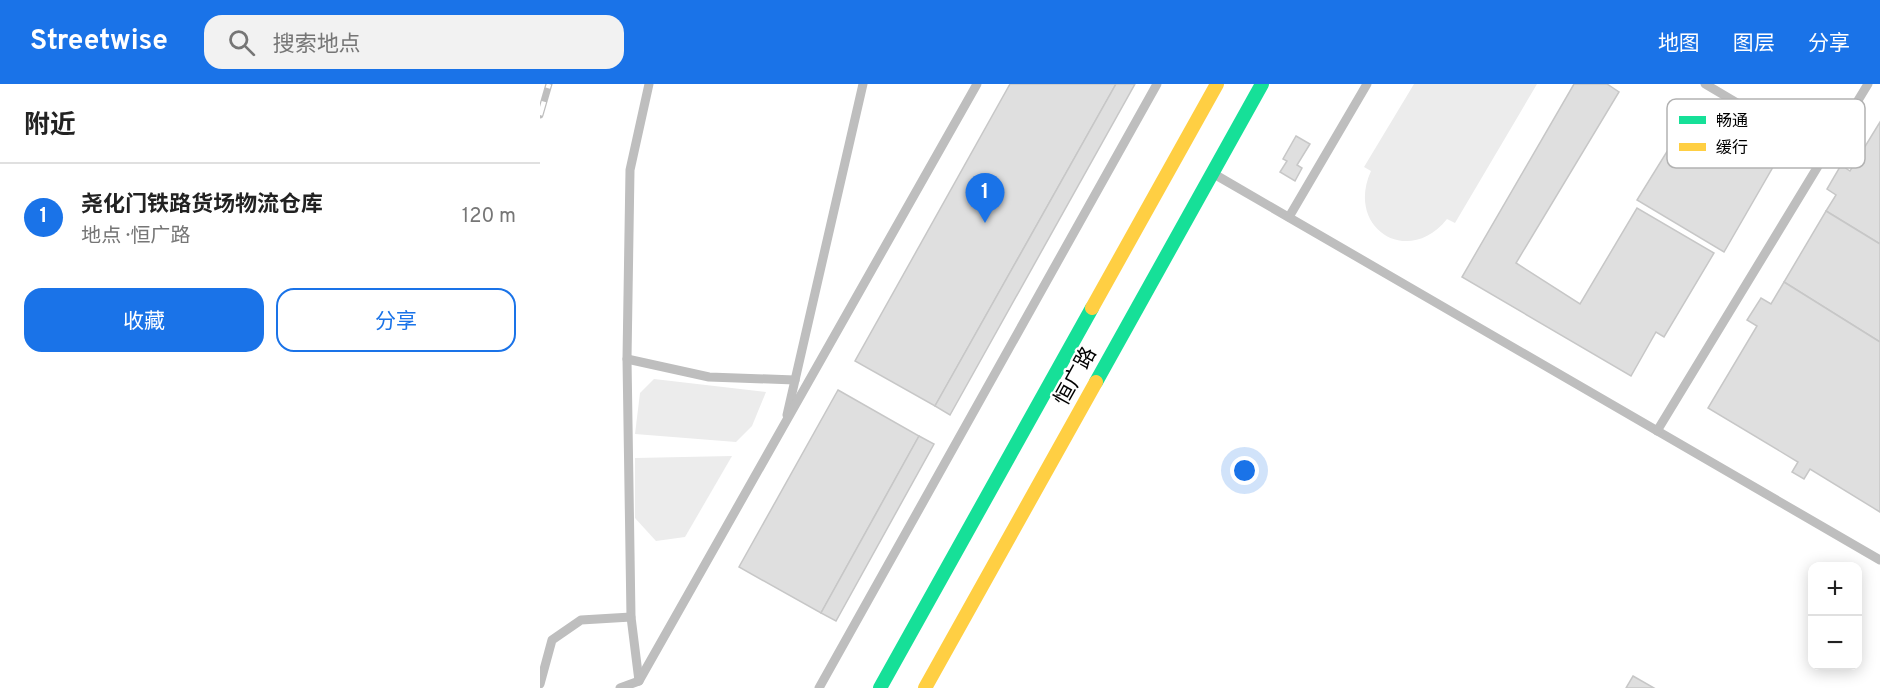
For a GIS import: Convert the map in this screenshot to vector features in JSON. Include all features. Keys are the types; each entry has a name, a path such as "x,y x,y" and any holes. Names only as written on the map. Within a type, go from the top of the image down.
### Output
{"street":[{"name":"恒广路","path":"880,688 1216,84"},
{"name":"恒广路","path":"925,688 1262,84"}],"lane":[{"path":"639,681 631,617 627,359 630,170 649,84"},
{"path":"784,424 863,84"},
{"path":"620,688 639,681 977,84"},
{"path":"819,688 1157,84"},
{"path":"1289,217 1367,84"},
{"path":"1705,84 1730,99"},
{"path":"1859,99 1868,84"},
{"path":"1657,431 1817,168"},
{"path":"1212,173 1880,560"},
{"path":"627,359 709,377 795,380"},
{"path":"540,684 552,640 581,620 631,617"}],"shaded area":[{"path":"1414,84 1537,84 1455,223 1447,219 1431,233 1415,240 1399,240 1385,235 1373,224 1366,209 1365,191 1371,171 1364,167"},
{"path":"654,379 766,392 752,426 736,442 635,434 640,393"},
{"path":"732,456 685,537 656,541 635,518 635,458"}],"building":[{"path":"1010,84 1116,84 935,406 855,361"},
{"path":"1116,84 1135,84 950,415 935,406"},
{"path":"1574,84 1607,84 1619,92 1516,263 1580,304 1637,208 1714,253 1664,337 1656,332 1631,376 1462,277"},
{"path":"1880,122 1880,244 1826,211 1836,195 1827,189 1839,168 1850,171 1852,168 1865,168 1865,146"},
{"path":"1296,136 1310,144 1297,165 1302,168 1295,181 1280,172 1287,161 1283,159"},
{"path":"1667,152 1667,168 1772,168 1724,252 1637,200"},
{"path":"1826,211 1880,244 1880,342 1784,282"},
{"path":"1784,282 1880,342 1880,512 1810,469 1804,479 1792,472 1798,462 1708,408 1757,326 1747,320 1761,298 1771,304"},
{"path":"838,390 919,436 821,613 739,567"},
{"path":"919,436 934,444 836,621 821,613"},
{"path":"1633,676 1654,688 1626,688"}],"railway":[{"path":"540,115 549,84"}],"traffic: fast":[{"path":"1096,382 1262,84"},
{"path":"880,688 1092,308"}],"traffic: slow":[{"path":"1092,308 1217,84"},
{"path":"925,688 1096,382"}],"place":[{"name":"尧化门铁路货场物流仓库","path":"985,223"}]}
